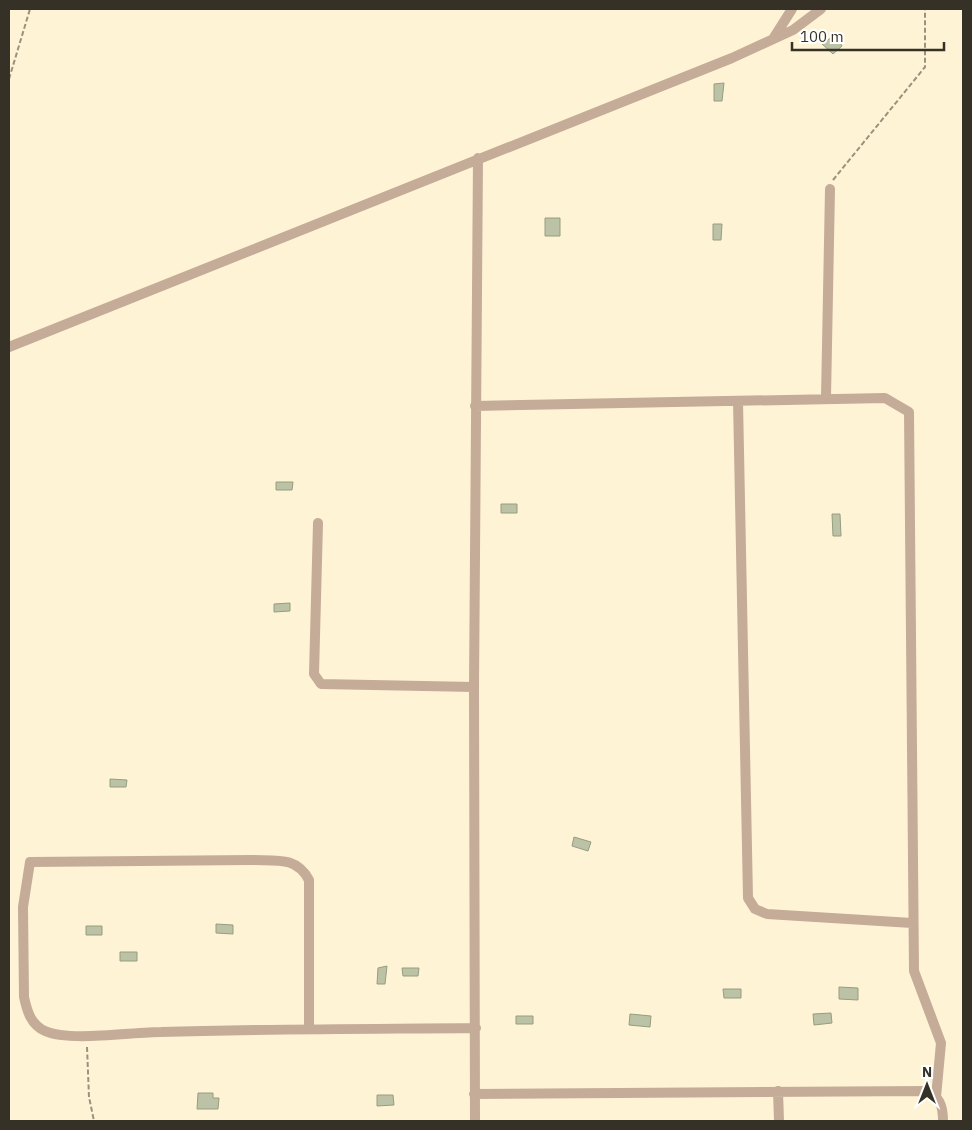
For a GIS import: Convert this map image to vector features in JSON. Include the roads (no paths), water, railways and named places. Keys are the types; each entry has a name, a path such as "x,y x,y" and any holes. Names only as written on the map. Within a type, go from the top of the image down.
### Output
{"street":[{"path":"772,40 792,9"},
{"path":"9,347 772,40 793,30 821,9"},
{"path":"475,1121 474,687 478,158"},
{"path":"826,398 830,190"},
{"path":"475,406 885,398 909,412 912,923 914,971 941,1043 936,1097"},
{"path":"738,401 748,898 755,909 767,914 912,923"},
{"path":"318,523 314,674 321,684 474,687"},
{"path":"309,1029 309,880 303,869 295,864 287,861 251,860 30,862 23,907 24,997 27,1012 34,1023 45,1031 86,1036 138,1032 476,1028"},
{"path":"778,1091 779,1121"},
{"path":"474,1094 925,1091 936,1097 943,1108 943,1121"}]}
